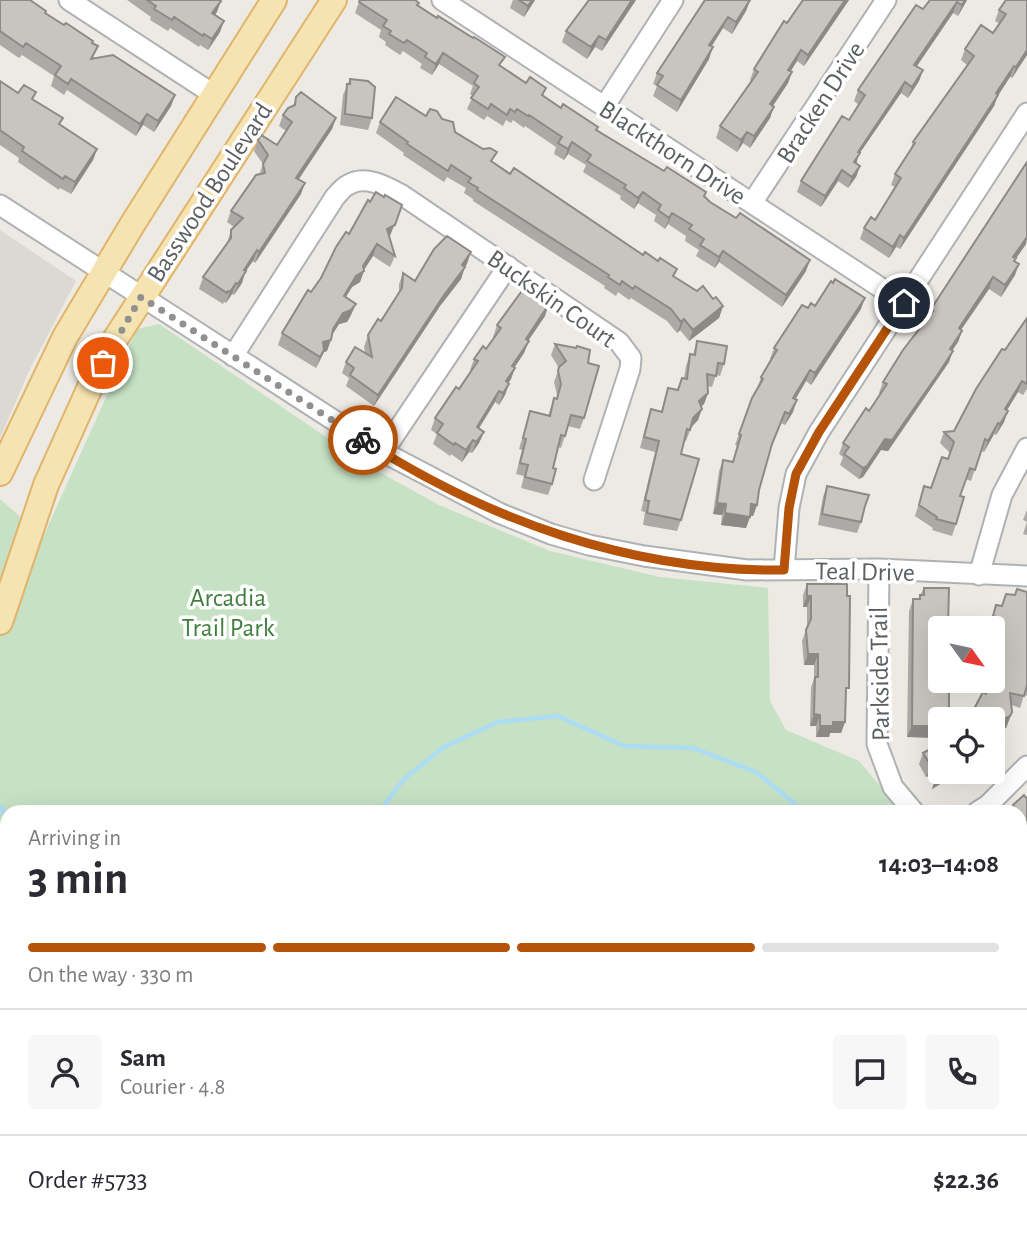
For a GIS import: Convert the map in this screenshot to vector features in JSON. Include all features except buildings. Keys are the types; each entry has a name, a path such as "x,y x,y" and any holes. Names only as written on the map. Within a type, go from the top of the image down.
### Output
{"main road":[{"name":"Basswood Boulevard","path":"0,473 65,337 213,94 274,0"},
{"name":"Basswood Boulevard","path":"0,622 51,472 91,385 141,297 334,0"}],"street":[{"path":"69,0 213,94"},
{"path":"604,107 673,0"},
{"name":"Bracken Drive","path":"752,203 886,0"},
{"name":"Blackthorn Drive","path":"454,3 604,107 904,303"},
{"path":"784,570 789,508 796,474 819,432 1027,113"},
{"name":"Buckskin Court","path":"233,356 335,197 348,184 381,183 619,342 631,358 630,369 594,480"},
{"name":"Teal Drive","path":"0,205 383,452 499,513 551,534 589,545 707,566 747,570 879,569 1027,576"},
{"path":"383,452 508,266"},
{"path":"979,575 1002,495 1027,448"},
{"name":"Parkside Trail","path":"879,569 877,744 893,787 908,805"},
{"path":"988,805 1027,766"}],"shaded area":[{"path":"0,230 76,281 29,371 0,438"}],"green space":[{"name":"Arcadia Trail Park","path":"159,324 372,468 439,505 550,551 660,577 768,588 770,701 786,730 859,761 896,805 0,805 0,499 43,537 137,329"}],"waterway":[{"path":"384,805 403,780 444,747 498,722 558,716 624,746 693,748 756,772 796,805"}],"way so far":[{"path":"103,363 141,297 363,440"}],"route":[{"path":"363,440 499,513 551,534 589,545 707,566 784,570 789,508 796,474 819,432 904,303"}]}
